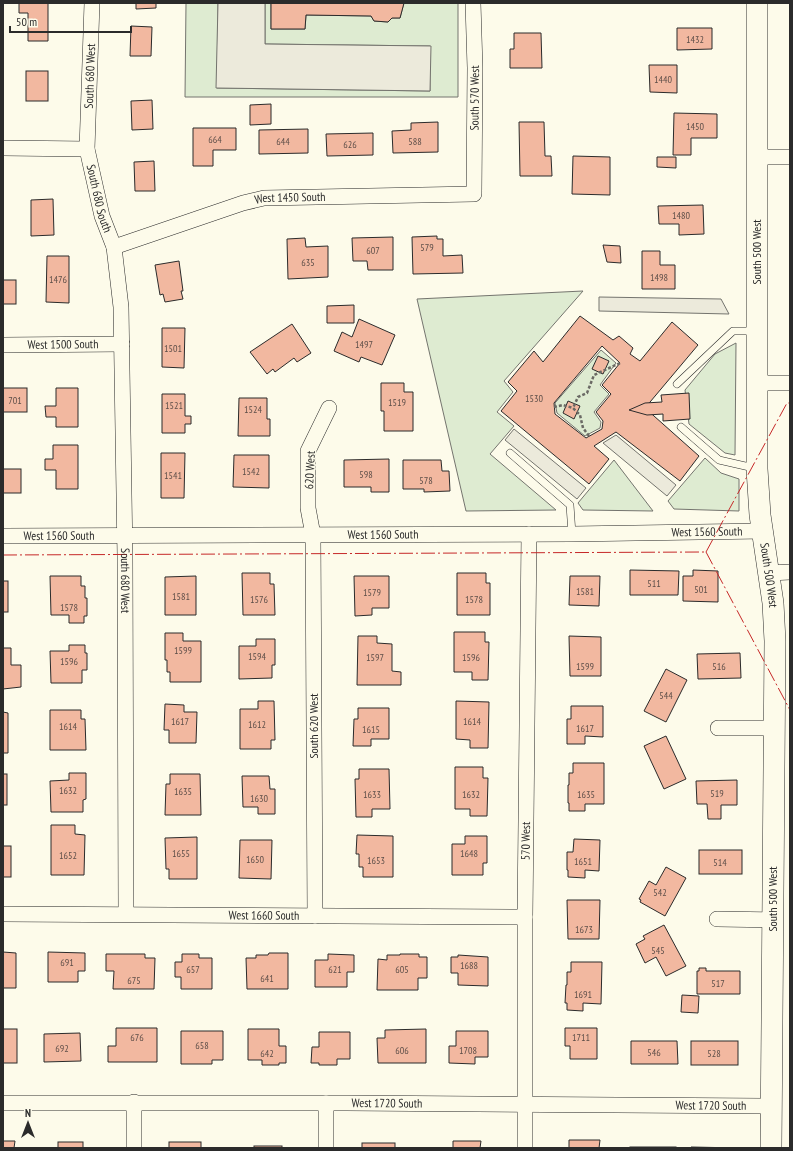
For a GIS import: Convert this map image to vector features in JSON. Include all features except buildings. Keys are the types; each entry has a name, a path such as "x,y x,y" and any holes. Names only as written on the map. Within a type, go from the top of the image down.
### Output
{"main road":[{"name":"South 500 West","path":"758,3 757,469 758,495 773,603 774,629 771,1148"}],"street":[{"name":"South 680 West","path":"87,149 92,3"},
{"name":"South 570 West","path":"473,3 475,68 474,194"},
{"path":"3,148 87,149"},
{"name":"South 680 South","path":"87,149 102,216 114,247"},
{"path":"757,157 790,157"},
{"name":"West 1450 South","path":"114,247 243,203 264,198 474,194"},
{"name":"South 680 West","path":"114,247 121,307 122,344 126,914"},
{"name":"West 1500 South","path":"3,345 122,344"},
{"path":"757,383 790,383"},
{"name":"620 West","path":"313,536 308,508 308,451 329,408"},
{"name":"West 1560 South","path":"3,536 313,536 762,531"},
{"name":"570 West","path":"525,1148 529,534"},
{"name":"South 620 West","path":"313,536 315,916"},
{"path":"769,573 790,572"},
{"path":"718,728 774,728"},
{"name":"West 1660 South","path":"3,914 526,917"},
{"path":"717,919 773,920"},
{"path":"134,1102 134,1148"},
{"name":"West 1720 South","path":"3,1103 134,1102 771,1106"},
{"path":"326,1103 326,1148"}],"lane":[{"path":"677,384 733,331 757,331"},
{"path":"681,427 719,460 757,469"},
{"path":"510,453 570,505 572,534"}],"path":[{"path":"572,408 578,397 586,393 594,375 620,363"},
{"path":"554,407 563,405 572,408 580,415 583,428 589,436"}],"green space":[{"path":"186,3 218,3 217,88 430,91 430,46 265,44 265,3 271,3 271,29 305,29 306,15 371,16 374,21 388,22 392,18 400,18 404,3 458,3 458,97 185,97"},
{"path":"583,291 504,381 513,392 497,412 514,426 490,454 556,510 466,511 417,299"},
{"path":"736,343 735,455 725,453 689,424 685,390 715,354"},
{"path":"601,350 616,363 600,385 609,394 594,412 601,422 600,428 585,436 557,413 555,403"},
{"path":"705,458 721,473 739,479 739,511 674,509 668,501"},
{"path":"614,460 653,511 583,510 578,503"}],"shaded area":[{"path":"218,3 265,3 265,44 431,46 430,91 216,88"},
{"path":"599,297 721,299 729,314 599,311"},
{"path":"514,429 586,488 577,499 505,440"},
{"path":"616,435 676,485 667,496 603,443"}],"power":[{"path":"706,552 787,403 790,403"},
{"path":"706,552 790,710"},
{"path":"3,555 706,552"}]}
